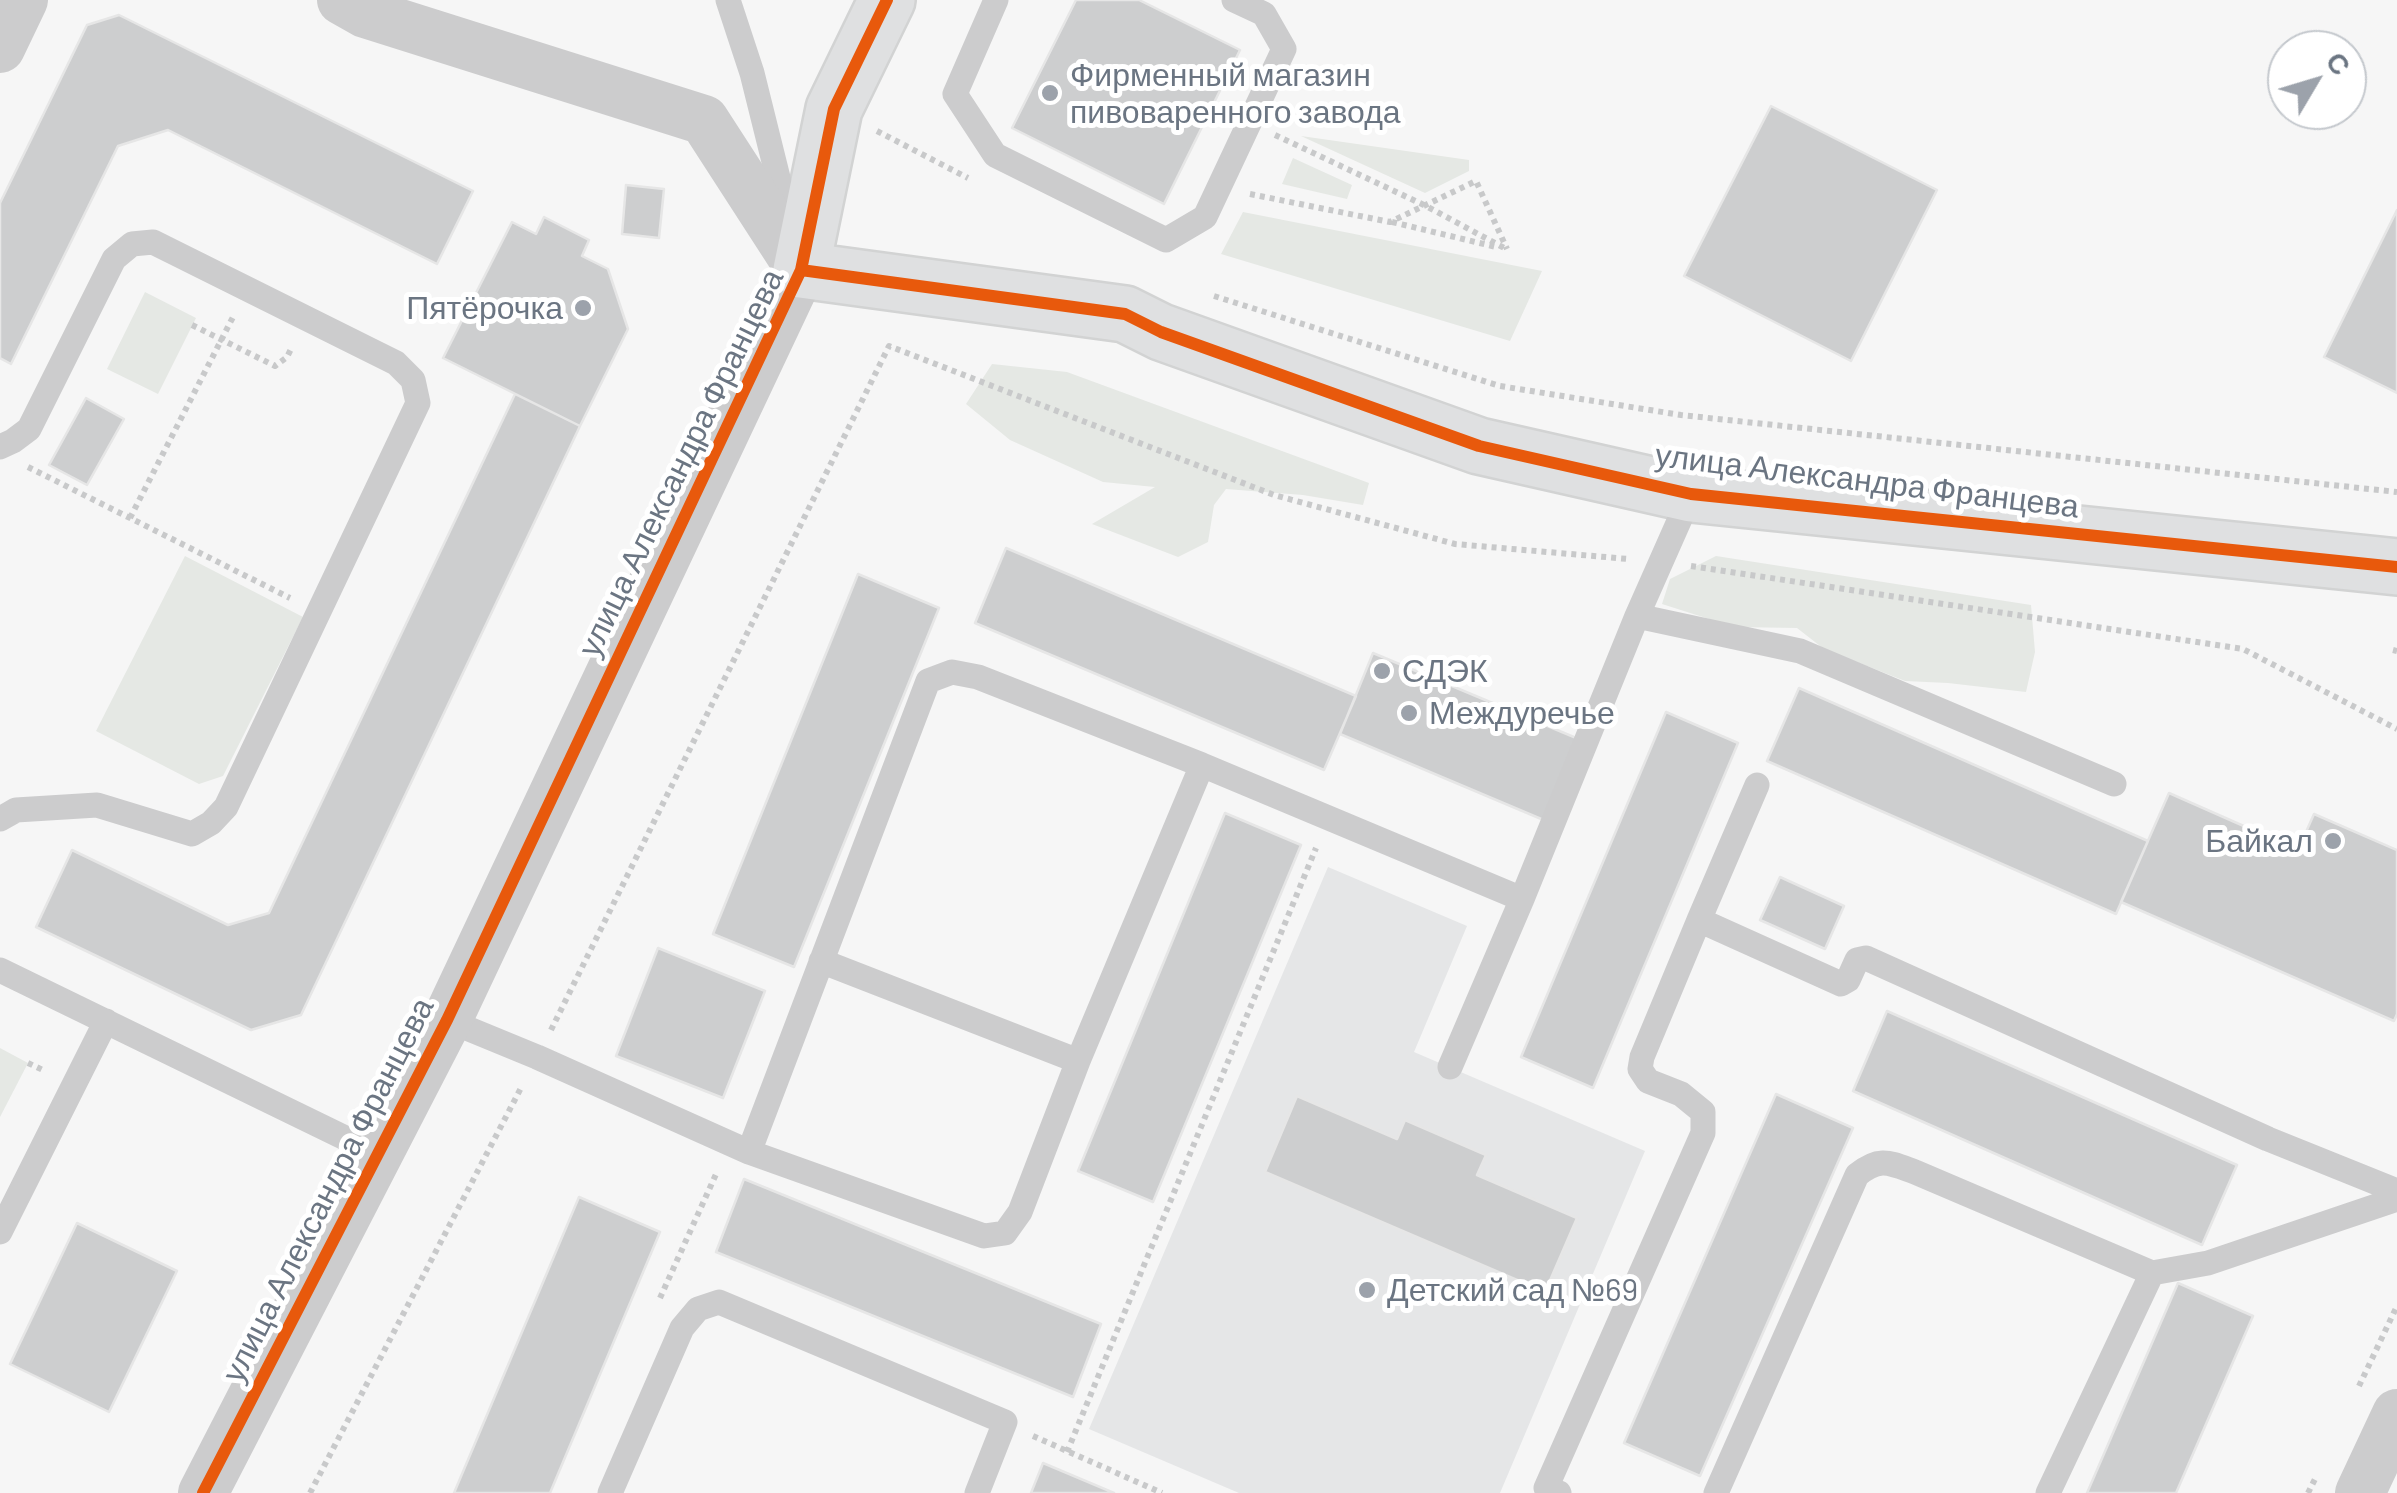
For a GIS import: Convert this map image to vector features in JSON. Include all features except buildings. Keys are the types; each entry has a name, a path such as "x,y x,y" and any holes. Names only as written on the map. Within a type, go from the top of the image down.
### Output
{"street":[{"path":"0,48 23,0"},
{"path":"342,0 365,13 704,120 801,270"},
{"path":"801,270 834,109 888,0"},
{"name":"улица Александра Францева","path":"203,1493 447,1020 801,270 1125,314 1161,332 1478,446 1691,494 2397,567"},
{"path":"2360,1493 2397,1414"}],"lane":[{"path":"728,0 752,73 801,270"},
{"path":"996,0 955,94 995,155 1166,240 1205,216 1284,49 1264,14 1234,0"},
{"path":"0,819 16,810 97,804 192,834 211,823 226,807 418,404 413,380 396,363 153,242 132,244 114,259 29,429 13,442 8,454"},
{"path":"1450,1067 1691,494"},
{"path":"1637,616 1800,651 2114,784"},
{"path":"749,1152 928,681 952,672 978,677 1202,765 1522,899"},
{"path":"447,1020 749,1152 984,1236 1005,1233 1020,1212 1078,1061 1202,765"},
{"path":"1559,1493 1546,1488 1703,1133 1703,1112 1681,1094 1648,1081 1640,1069 1757,785"},
{"path":"1699,920 1841,984 1848,980 1858,960 1866,958 2268,1139 2397,1191"},
{"path":"821,961 1078,1061"},
{"path":"0,970 378,1154"},
{"path":"0,1232 7,1201 106,1021"},
{"path":"1716,1493 1858,1175 1870,1164 1886,1162 1915,1172 2152,1273 2208,1262 2397,1199"},
{"path":"2048,1493 2152,1273"},
{"path":"610,1493 682,1328 698,1309 719,1302 1005,1422 977,1493"}],"path":[{"path":"834,109 972,180"},
{"path":"1250,122 1507,249"},
{"path":"1390,222 1476,181 1507,249"},
{"path":"1218,188 1507,249"},
{"path":"130,518 247,288"},
{"path":"1199,291 1500,386 1681,415 2397,492"},
{"path":"192,325 275,366 287,356 304,318"},
{"path":"8,454 318,612"},
{"path":"1067,1452 1328,818"},
{"path":"1005,1422 1162,1493"}],"shaded area":[{"path":"1301,136 1469,160 1469,171 1425,193"},
{"path":"1293,158 1352,185 1347,199 1282,184"},
{"path":"1243,212 1542,271 1510,341 1221,254"},
{"path":"145,292 196,318 158,394 107,369"},
{"path":"992,364 1067,372 1369,483 1363,505 1226,489 1214,505 1208,542 1178,557 1092,524 1155,487 1103,482 1010,440 966,404"},
{"path":"185,556 303,617 223,776 199,784 96,731"},
{"path":"1716,556 2031,605 2035,652 2026,692 1905,681 1824,649 1797,628 1734,627 1662,604 1670,579"},
{"name":"Детский сад №69","path":"1328,867 1467,926 1414,1052 1645,1151 1500,1493 1239,1493 1089,1429"},
{"path":"0,1048 28,1063 0,1117"}],"cycle path":[{"path":"203,1493 447,1020 801,270 834,109 887,0"},
{"path":"801,270 1125,314 1161,332 1479,446 1691,494 2397,567"}],"place":[{"name":"Фирменный магазин пивоваренного завода","path":"1050,93"},
{"name":"Пятёрочка","path":"583,308"},
{"name":"СДЭК","path":"1382,671"},
{"name":"Междуречье","path":"1409,713"},
{"name":"Байкал","path":"2333,841"},
{"name":"Детский сад №69","path":"1367,1290"}]}
